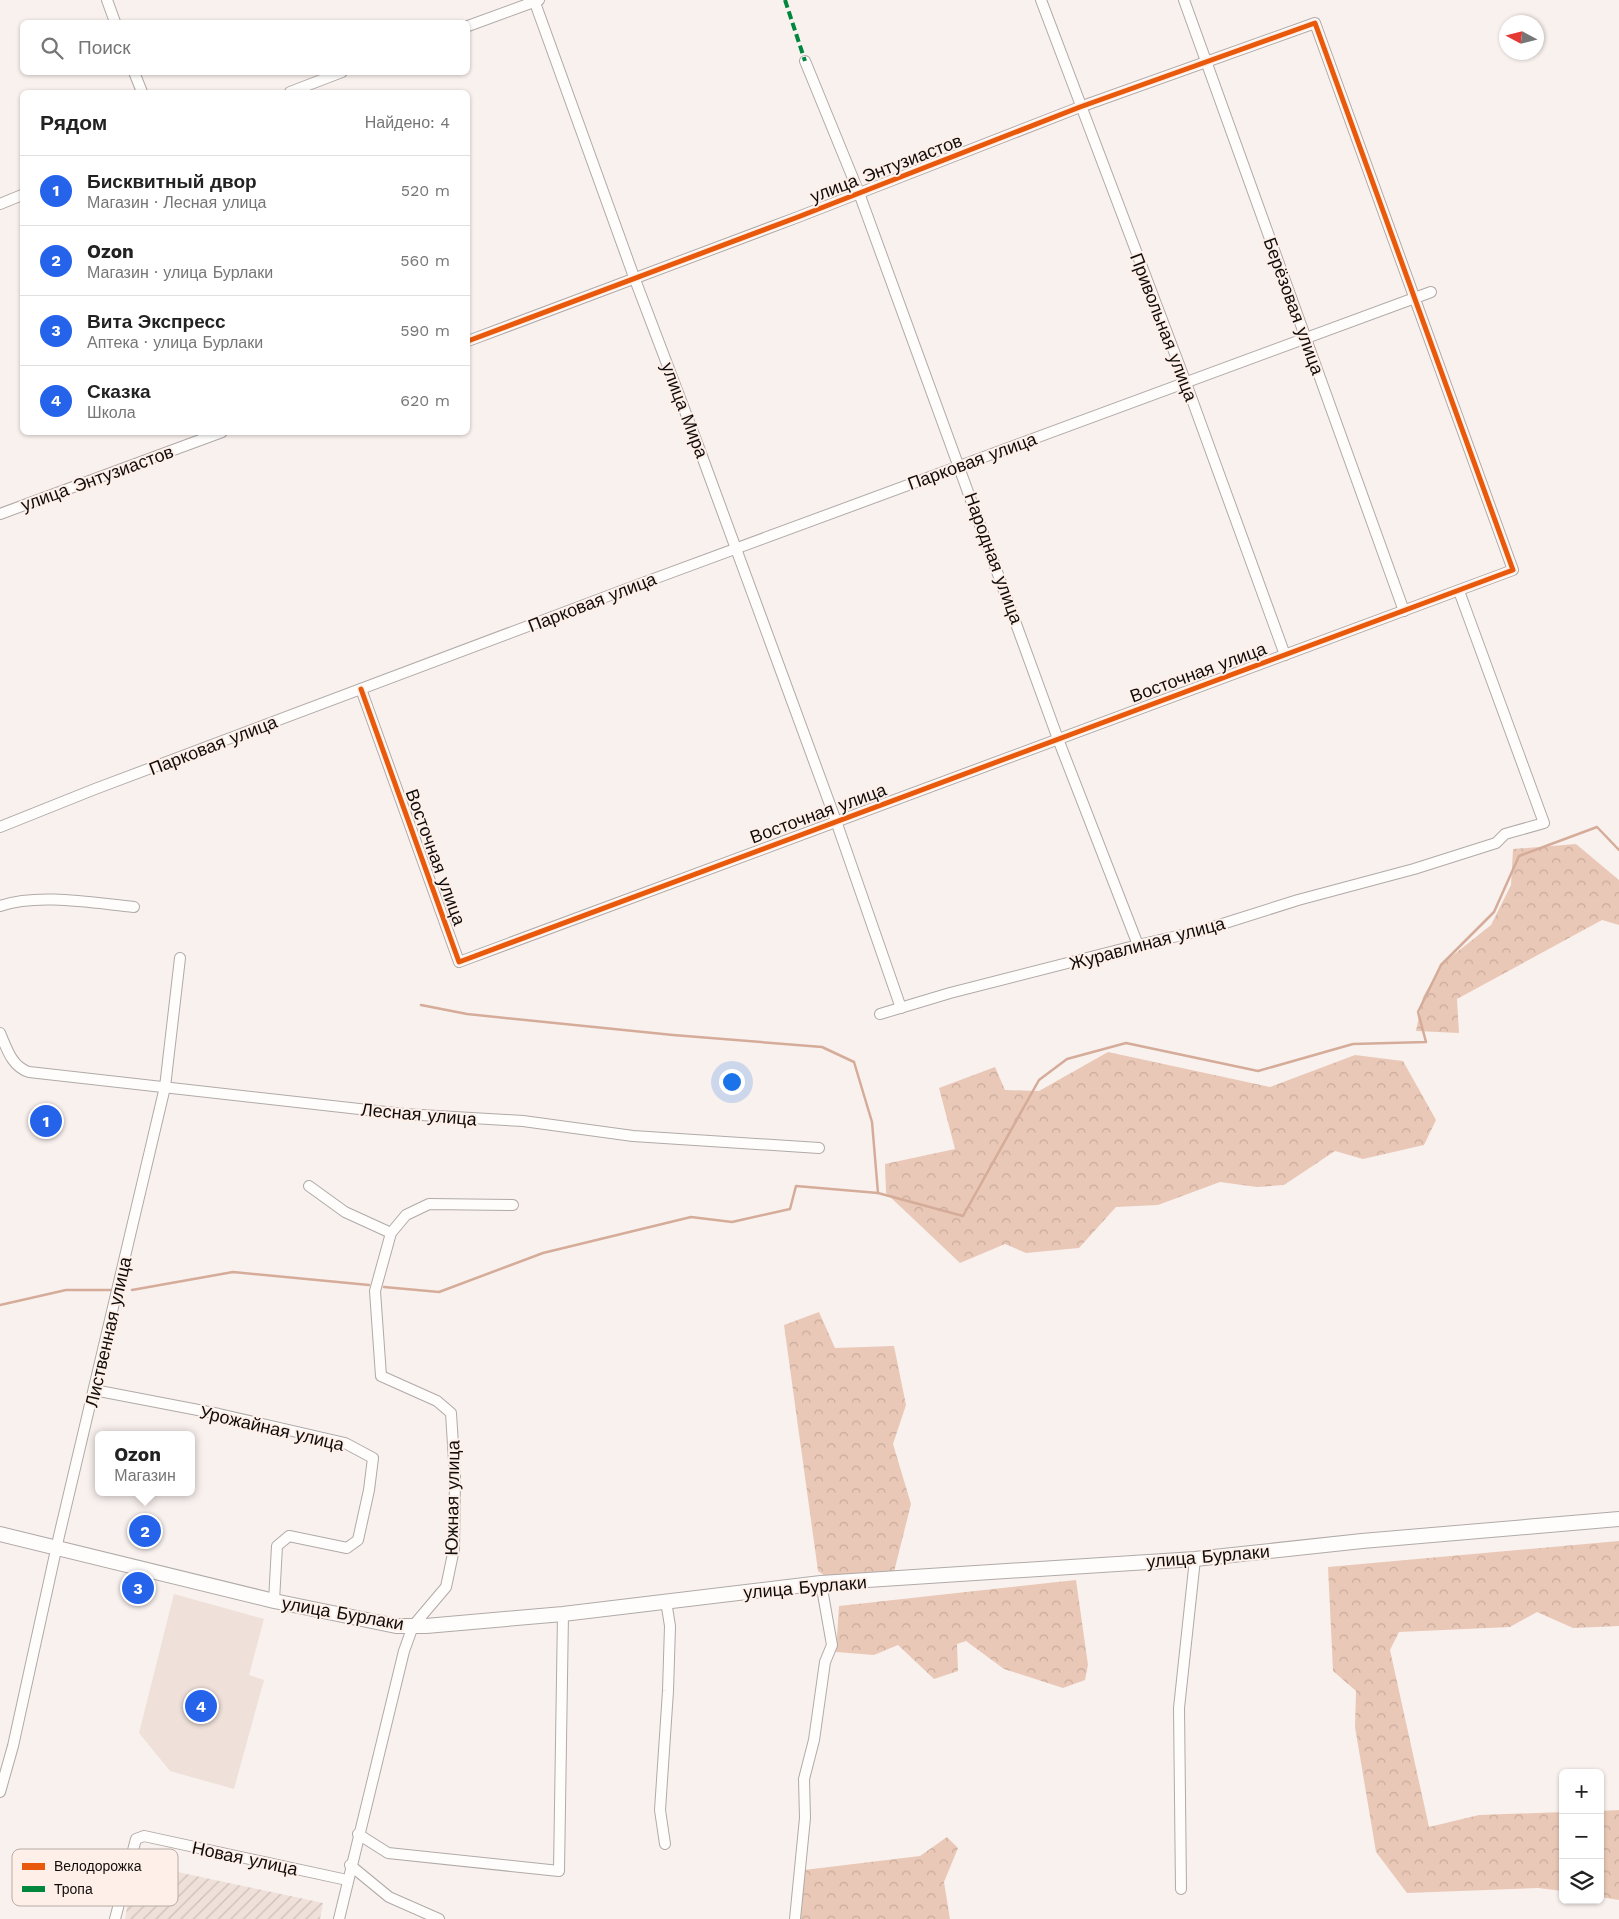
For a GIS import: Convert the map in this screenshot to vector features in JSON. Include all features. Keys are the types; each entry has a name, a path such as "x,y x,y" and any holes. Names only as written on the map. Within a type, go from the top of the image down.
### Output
{"street":[{"path":"107,0 114,20"},
{"name":"Привольная улица","path":"1041,0 1186,383 1285,655"},
{"name":"Берёзовая улица","path":"1184,0 1404,611"},
{"path":"470,25 536,1"},
{"name":"улица Мира","path":"536,1 634,278 836,821 901,1008"},
{"name":"улица Энтузиастов","path":"470,340 860,193 1080,107 1315,23 1415,298"},
{"name":"Народная улица","path":"805,60 860,193 1058,738 1138,945"},
{"path":"135,75 141,90"},
{"path":"295,90 334,75"},
{"path":"0,204 20,196"},
{"name":"Парковая улица","path":"0,827 960,464 1431,292"},
{"name":"Восточная улица","path":"361,690 459,962 1058,738 1459,591 1513,570 1415,298"},
{"name":"улица Энтузиастов","path":"0,514 214,435"},
{"name":"Журавлиная улица","path":"880,1014 1138,945 1200,932 1298,900 1414,869 1496,843 1505,834 1544,824 1459,591"},
{"path":"0,906 12,902 47,900 134,906"},
{"name":"Лиственная улица","path":"0,1792 15,1736 165,1087 180,958"},
{"name":"Лесная улица","path":"0,1034 8,1052 20,1069 404,1114 523,1121 632,1136 819,1148"},
{"path":"309,1186 344,1212 392,1233"},
{"name":"Южная улица","path":"339,1919 350,1865 404,1651 413,1626 446,1587 454,1549 454,1444 451,1412 436,1401 381,1376 376,1291 392,1233 406,1215 429,1204 513,1205"},
{"name":"Урожайная улица","path":"94,1390 218,1414 345,1444 373,1458 369,1490 358,1540 347,1548 289,1536 278,1546 274,1601"},
{"name":"улица Бурлаки","path":"0,1534 274,1601 396,1626 413,1626 563,1614 821,1583 1195,1559 1362,1541 1619,1519"},
{"path":"1181,1889 1179,1708 1195,1559"},
{"path":"795,1919 804,1818 804,1779 814,1740 825,1662 832,1645 821,1583"},
{"path":"665,1844 660,1810 668,1691 670,1626 666,1601"},
{"path":"358,1834 388,1852 559,1871 563,1614"},
{"name":"Новая улица","path":"133,1849 136,1839 144,1836 347,1880"},
{"path":"350,1865 390,1897 439,1919"},
{"name":"Новая улица","path":"115,1919 118,1906"}],"shaded area":[{"path":"174,1594 264,1619 249,1675 264,1680 234,1789 170,1771 139,1733"},
{"path":"178,1872 323,1903 320,1919 125,1919 127,1906 178,1906"}],"green space":[{"path":"1576,844 1619,880 1619,925 1602,920 1457,999 1459,1033 1416,1031 1423,997 1442,964 1491,925 1511,885 1513,849"},
{"path":"1108,1052 1270,1087 1355,1055 1403,1061 1436,1120 1424,1145 1363,1159 1335,1151 1284,1185 1257,1187 1220,1182 1158,1205 1116,1207 1079,1248 1026,1253 1005,1244 960,1263 886,1193 885,1164 955,1149 939,1088 995,1067 1005,1090 1039,1091"},
{"path":"819,1312 835,1348 894,1346 906,1405 893,1444 911,1504 894,1572 828,1578 818,1571 784,1325"},
{"path":"1619,1541 1619,1626 1573,1628 1537,1612 1510,1627 1399,1632 1390,1650 1429,1827 1479,1815 1559,1812 1559,1891 1538,1888 1407,1893 1376,1852 1355,1727 1356,1691 1333,1671 1328,1567"},
{"path":"1076,1580 1088,1665 1085,1680 1063,1688 1004,1669 966,1641 957,1644 958,1671 934,1679 898,1645 874,1655 836,1652 839,1606"},
{"path":"1619,1810 1619,1900 1604,1898 1604,1811"},
{"path":"947,1837 958,1848 944,1882 950,1919 800,1919 804,1870 920,1856"}],"waterway":[{"path":"384,1287 439,1292 543,1253 691,1217 732,1222 790,1209 796,1186 878,1193 963,1216 1039,1080 1067,1059 1126,1043 1258,1071 1353,1044 1426,1042 1418,1012 1441,965 1494,912 1519,856 1597,827 1619,850"},
{"path":"421,1005 467,1014 673,1035 822,1047 854,1062 872,1122 878,1193"},
{"path":"132,1290 233,1272 369,1285"},
{"path":"0,1305 66,1290 110,1290"}],"marked path":[{"path":"785,0 805,61"}],"cycle path":[{"path":"361,689 459,962 1513,570 1315,23 1080,107 798,217 470,340"}],"place":[{"name":"Бисквитный двор","path":"46,1121"},
{"name":"Ozon","path":"145,1531"},
{"name":"Вита Экспресс","path":"138,1588"},
{"name":"Сказка","path":"201,1706"}]}
